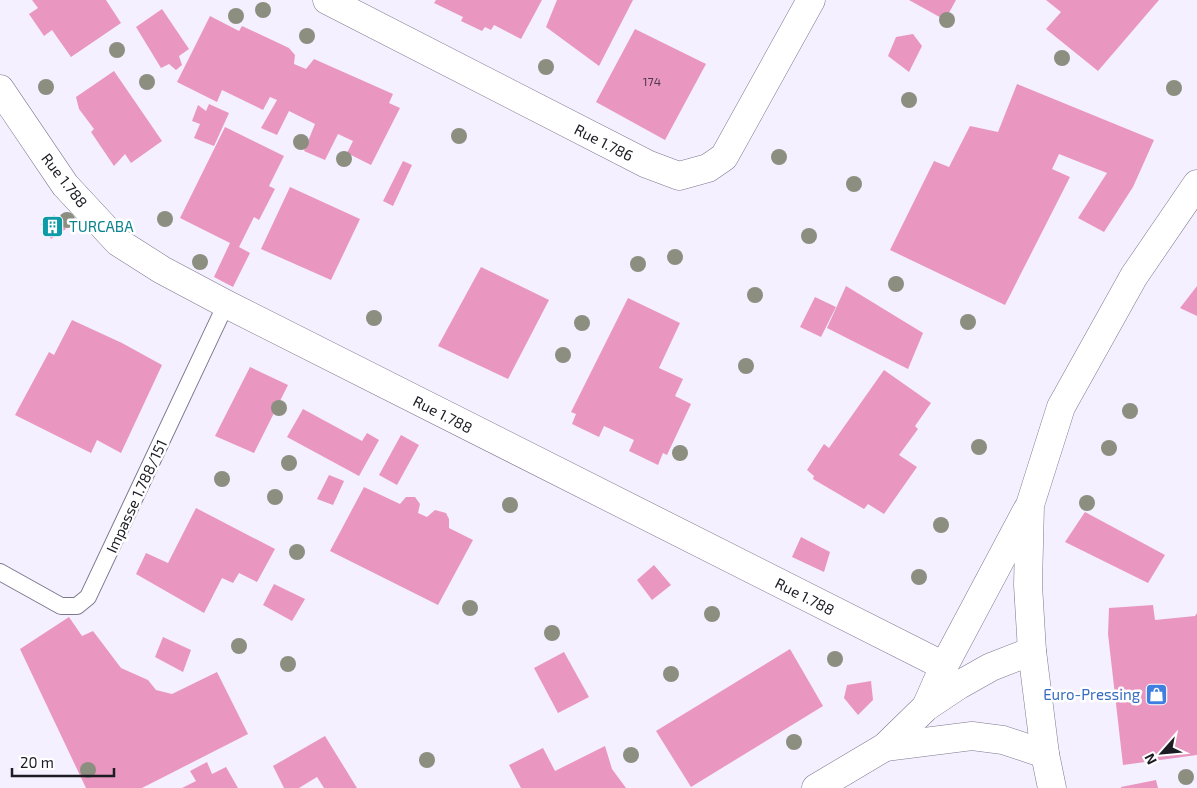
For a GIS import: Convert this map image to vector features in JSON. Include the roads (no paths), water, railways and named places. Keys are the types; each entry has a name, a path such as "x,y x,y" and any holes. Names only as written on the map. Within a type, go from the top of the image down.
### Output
{"street":[{"name":"Rue 1.786","path":"327,0 646,164 679,176 708,168 724,157 811,0"},
{"name":"Rue 1.788","path":"0,89 65,185 118,242 162,270 944,666"},
{"path":"926,707 944,666 1030,505 1061,407 1134,276 1197,184"},
{"path":"1030,505 1028,584 1032,651 1045,754 1052,788"},
{"path":"816,788 885,747 926,707 959,685 991,667 1032,651"},
{"path":"885,747 972,736 1003,740 1045,754"}],"lane":[{"name":"Impasse 1.788/151","path":"0,572 61,606 77,606 88,597 226,304"}],"place":[{"name":"TURCABA","path":"53,226"},
{"name":"Euro-Pressing","path":"1156,694"}]}
